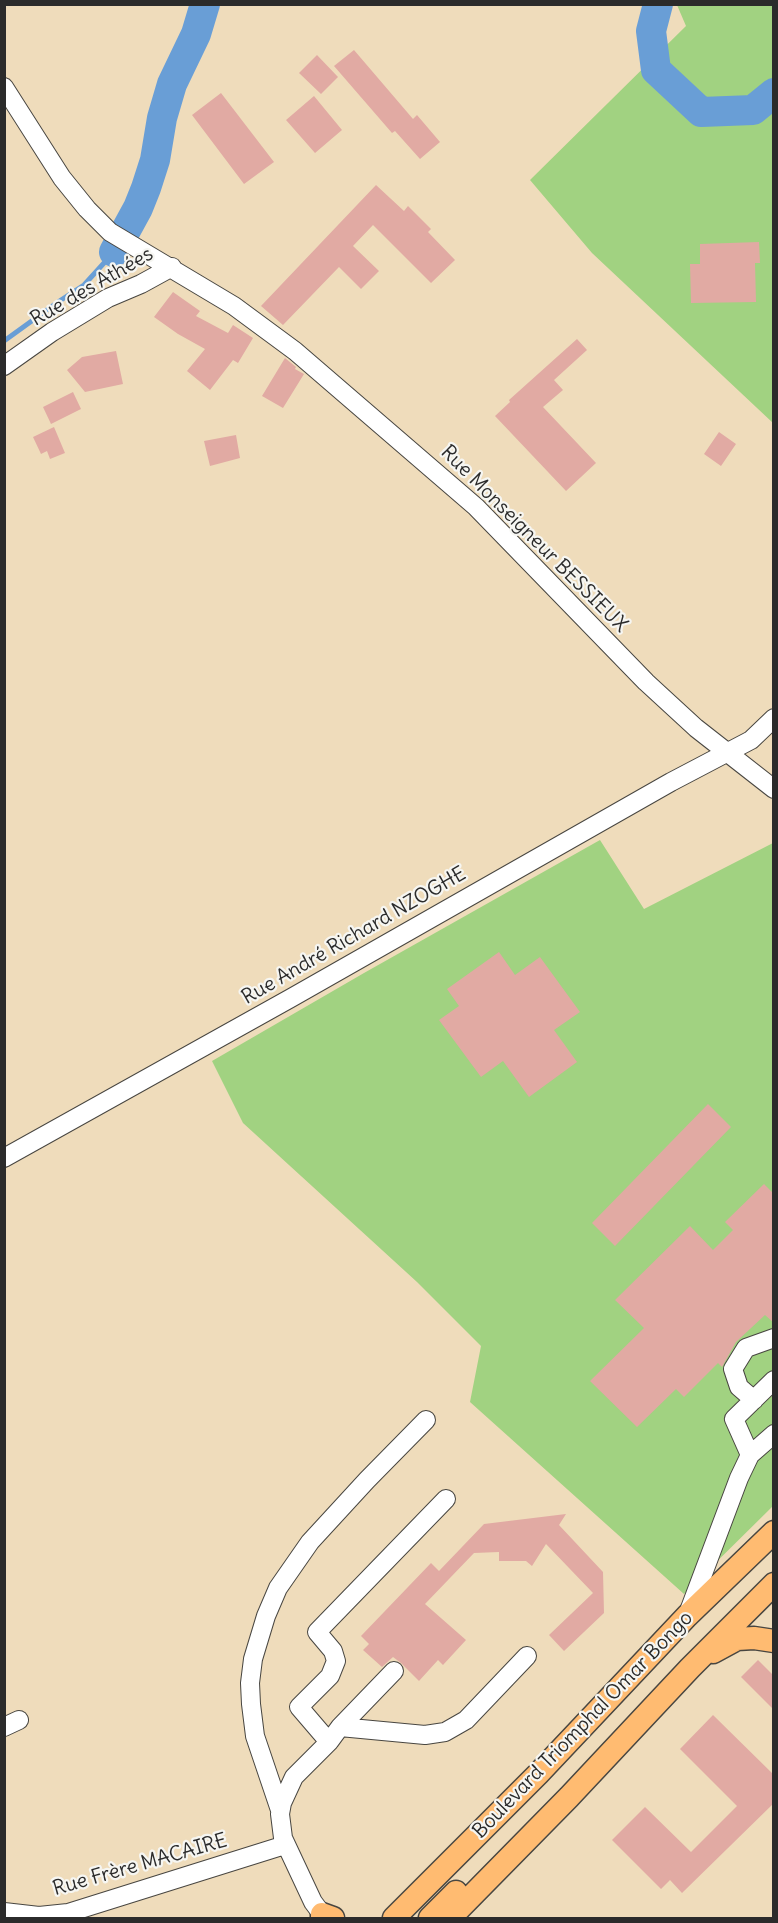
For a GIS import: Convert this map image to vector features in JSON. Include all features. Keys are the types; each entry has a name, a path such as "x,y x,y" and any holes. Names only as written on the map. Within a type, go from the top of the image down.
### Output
{"main road":[{"name":"Boulevard Triomphal Omar Bongo","path":"395,1915 538,1774 687,1616 774,1532"},
{"name":"Boulevard Triomphal Omar Bongo","path":"450,1918 690,1668 774,1584"},
{"path":"690,1668 736,1640 754,1638 774,1641"},
{"path":"430,1918 476,1872 542,1824"}],"street":[{"name":"Rue Monseigneur BESSIEUX","path":"4,87 62,178 87,209 110,232 172,267 278,337 476,507 646,682 726,753 774,789"},
{"name":"Rue des Athées","path":"4,366 52,332 108,298 172,267"},
{"name":"Rue André Richard NZOGHE","path":"4,1158 751,740 774,718"},
{"path":"754,1400 739,1387 733,1369 746,1348 774,1338"},
{"path":"750,1455 734,1419 774,1380"},
{"path":"326,1917 313,1902 285,1845 280,1810 253,1725 250,1694 251,1672 260,1631 278,1588 310,1542 426,1420"},
{"path":"687,1616 739,1478 750,1455 774,1434"},
{"path":"329,1742 299,1707 330,1676 336,1661 333,1651 317,1632 446,1499"},
{"path":"340,1727 425,1735 445,1732 466,1720 527,1656"},
{"path":"280,1810 294,1777 394,1671"},
{"name":"Rue Frère MACAIRE","path":"4,1912 39,1916 68,1913 285,1845"}],"green space":[{"path":"677,5 773,5 773,423 592,253 530,180 686,26"},
{"path":"600,840 644,909 773,843 773,1506 684,1594 470,1402 481,1346 417,1282 243,1123 212,1061"}],"building":[{"path":"354,50 413,119 417,115 440,142 420,159 395,131 392,133 334,66"},
{"path":"317,55 338,77 321,94 299,73"},
{"path":"221,93 274,162 244,184 192,115"},
{"path":"314,96 342,130 315,153 286,120"},
{"path":"376,185 404,211 408,206 431,229 428,232 455,260 431,283 373,225 353,246 379,271 361,289 339,267 283,325 261,306"},
{"path":"759,242 760,263 755,263 756,302 691,303 690,264 700,264 700,244"},
{"path":"173,292 200,311 196,316 228,333 233,325 253,338 238,363 233,360 210,390 187,371 205,349 154,317"},
{"path":"577,339 587,350 554,380 563,390 543,407 596,463 566,491 495,416 510,402 509,400"},
{"path":"116,351 123,384 85,392 67,370 82,357"},
{"path":"285,358 296,367 295,369 304,374 283,408 262,396"},
{"path":"73,392 81,409 51,424 43,407"},
{"path":"54,427 65,453 50,459 47,451 41,454 33,437"},
{"path":"719,432 736,444 721,466 704,454"},
{"path":"236,435 240,458 210,466 204,441"},
{"path":"499,952 515,975 540,957 580,1012 554,1030 577,1062 529,1097 503,1061 481,1077 439,1020 459,1006 447,989"},
{"path":"708,1104 731,1127 615,1246 592,1223"},
{"path":"764,1184 774,1194 774,1323 765,1315 736,1342 722,1367 718,1363 684,1397 676,1389 637,1427 590,1381 644,1328 615,1300 690,1226 713,1250 733,1230 725,1222"},
{"path":"566,1514 559,1525 603,1572 604,1613 564,1651 549,1635 593,1593 546,1544 532,1566 526,1561 499,1561 499,1552 474,1553 425,1604 466,1640 443,1665 438,1660 419,1681 393,1657 382,1667 363,1650 369,1644 361,1636 431,1563 439,1571 484,1524"},
{"path":"758,1660 774,1676 774,1710 741,1677"},
{"path":"713,1715 774,1775 774,1803 682,1893 670,1880 661,1889 612,1840 645,1807 691,1852 737,1806 680,1749"}],"waterway":[{"path":"114,252 146,188 155,160 162,118 172,84 196,34 205,4"},
{"path":"658,4 651,31 656,70 701,112 753,110 774,93"},
{"path":"4,341 84,285 114,252"}]}
